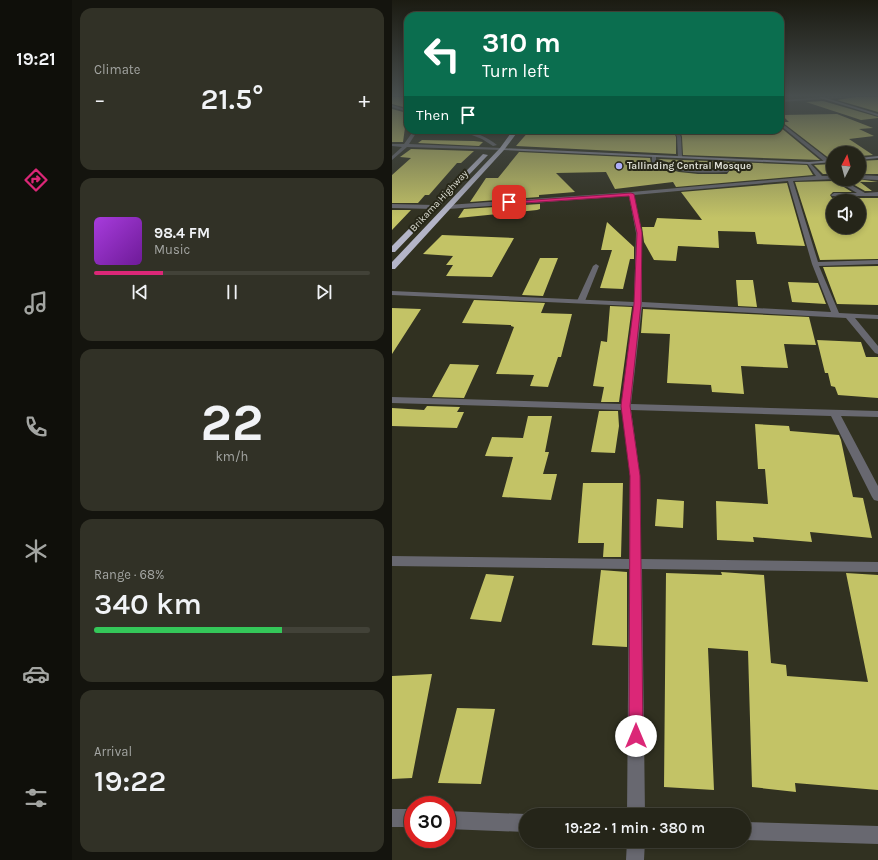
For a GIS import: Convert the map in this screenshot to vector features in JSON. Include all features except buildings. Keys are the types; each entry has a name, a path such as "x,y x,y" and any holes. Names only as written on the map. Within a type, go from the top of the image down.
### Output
{"highway":[{"name":"Brikama Highway","path":"392,267 502,149 511,137"},
{"name":"Brikama Highway","path":"392,250 495,144"}],"street":[{"path":"392,159 406,145 411,137"},
{"path":"482,137 502,149 809,163 826,161"},
{"path":"679,137 680,157"},
{"path":"797,137 826,160"},
{"path":"392,145 495,144"},
{"path":"654,156 654,161 658,164 677,169 727,171"},
{"path":"866,158 878,157"},
{"path":"809,163 820,177"},
{"path":"448,206 631,194 826,177"},
{"path":"866,177 878,178"},
{"path":"790,180 815,264 836,315"},
{"path":"850,186 864,194"},
{"path":"631,194 639,233 638,304 626,406 635,476 636,808"},
{"path":"866,194 878,194"},
{"path":"392,206 434,207"},
{"path":"815,264 878,262"},
{"path":"582,301 596,266"},
{"path":"392,293 582,301 878,317"},
{"path":"849,316 878,352"},
{"path":"392,400 626,406 835,414 878,414"},
{"path":"835,414 878,497"},
{"path":"392,561 878,567"},
{"path":"392,818 404,818"},
{"path":"456,820 519,823"},
{"path":"751,831 878,835"},
{"path":"635,860 636,848"}],"place":[{"name":"Tallinding Central Mosque","path":"619,166"}],"route":[{"path":"509,202 631,194 639,233 638,304 626,406 635,476 636,736"}]}
